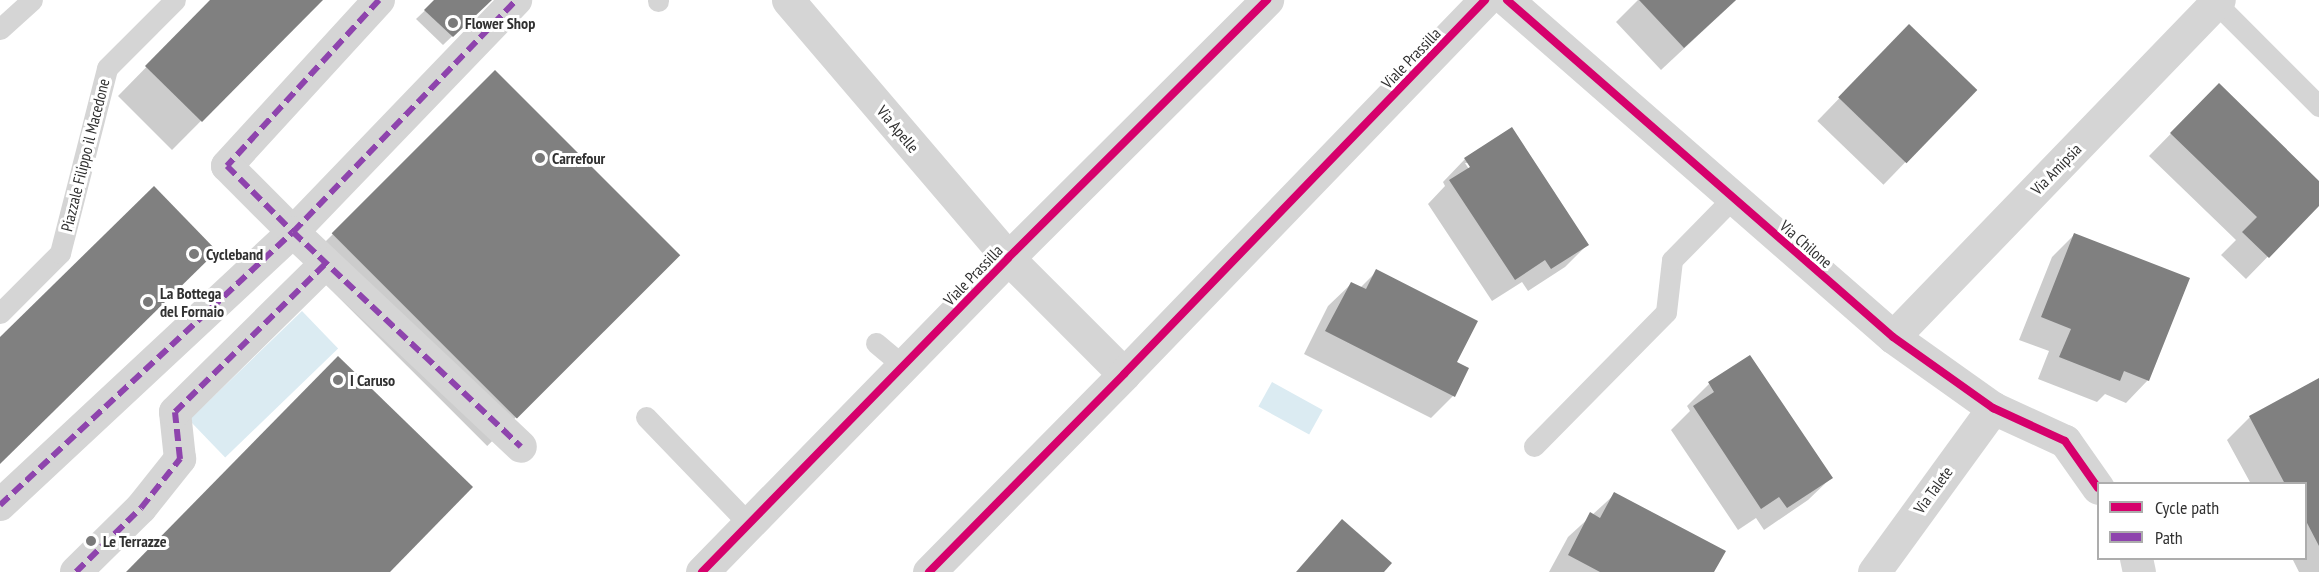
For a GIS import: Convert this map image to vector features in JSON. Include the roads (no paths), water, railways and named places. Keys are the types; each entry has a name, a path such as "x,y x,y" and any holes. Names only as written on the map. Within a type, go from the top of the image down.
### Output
{"street":[{"path":"379,0 227,166 325,264 521,447"},
{"path":"0,506 293,232 516,0"},
{"name":"Via Apelle","path":"788,0 1008,258 1124,374"},
{"name":"Viale Prassilla","path":"702,572 1008,258 1267,0"},
{"name":"Viale Prassilla","path":"928,572 1124,374 1485,0"},
{"name":"Via Chilone","path":"1507,0 1893,337 1993,408 2065,441 2097,487"},
{"name":"Via Amipsia","path":"1893,337 2217,2"},
{"path":"76,572 141,508 180,459 175,412 325,264"},
{"name":"Via Talete","path":"1874,572 1993,408"}],"lane":[{"path":"0,29 32,0"},
{"name":"Piazzale Filippo il Macedone","path":"0,314 60,253 107,68 175,0"},
{"path":"2217,2 2319,106"},
{"path":"1534,446 1666,312 1672,260 1733,198"},
{"path":"876,343 903,366"},
{"path":"646,417 749,524"}],"place":[{"name":"Flower Shop","path":"453,23"},
{"name":"Carrefour","path":"540,158"},
{"name":"Cycleband","path":"194,254"},
{"name":"La Bottega del Fornaio","path":"148,302"},
{"name":"I Caruso","path":"338,380"},
{"name":"Le Terrazze","path":"91,541"}]}
